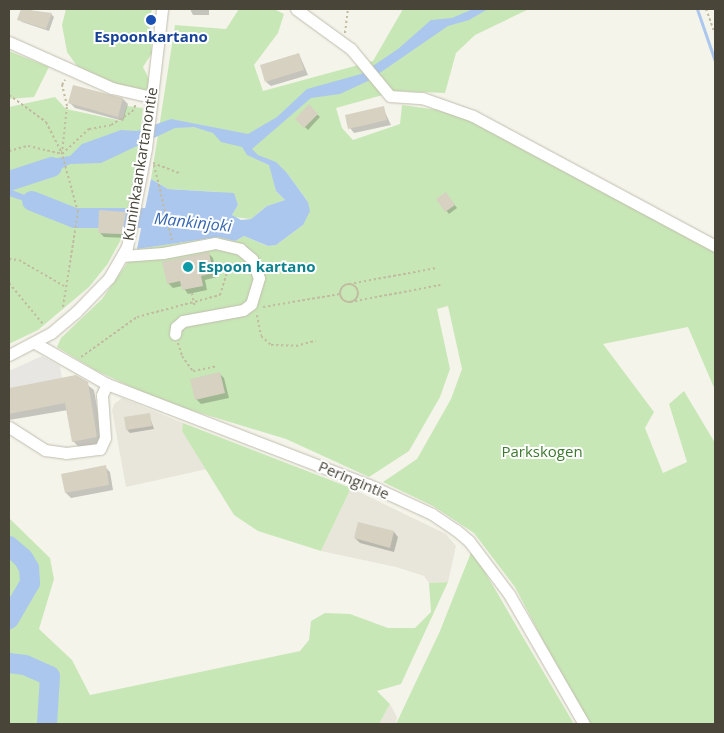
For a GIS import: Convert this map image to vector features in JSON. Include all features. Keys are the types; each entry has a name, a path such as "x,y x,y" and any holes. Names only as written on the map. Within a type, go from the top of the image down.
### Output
{"street":[{"name":"Kuninkaankartanontie","path":"9,355 35,343 64,322 109,278 122,256 130,237 148,161 146,148 162,9"},
{"path":"296,9 340,41 365,66 390,96 422,98 473,116 715,246"},
{"path":"9,42 112,88 152,98"},
{"path":"122,256 163,253 216,242 240,249 258,268 256,292 251,304 243,310 183,321 176,327 175,334"},
{"name":"Peringintie","path":"35,343 106,384 370,485 432,514 456,530 469,542 509,594 584,724"},
{"path":"9,427 45,450 66,453 100,449 105,438 102,395 106,384"}],"path":[{"path":"340,41 346,30 348,9"},
{"path":"706,9 715,34"},
{"path":"62,154 68,106 62,85 72,70"},
{"path":"9,95 46,122 62,154 66,177 78,212 64,286 64,322"},
{"path":"62,154 89,129 111,125 132,112"},
{"path":"9,151 28,146 62,154"},
{"path":"148,161 182,174"},
{"path":"148,161 168,213 172,238"},
{"path":"9,259 19,260 64,286"},
{"path":"340,294 342,287 349,284 437,268"},
{"path":"72,366 137,317 220,295 228,269"},
{"path":"9,284 51,333"},
{"path":"349,284 358,291 357,297 350,302"},
{"path":"251,304 263,307 340,294 350,302 440,285"},
{"path":"256,315 261,336 271,345 296,346 315,341"},
{"path":"175,334 182,356 193,371 218,366"}],"shaded area":[{"path":"42,356 60,366 62,378 9,388 9,371"},
{"path":"122,398 183,423 182,431 207,469 126,487 112,410 114,404"},
{"path":"351,488 446,534 456,546 448,582 429,583 424,576 396,567 321,551"},
{"path":"390,704 397,717 396,724 379,724"}],"green space":[{"path":"66,9 152,9 149,22 152,53 143,67 150,81 148,92 115,84 77,66 67,52 62,25"},
{"name":"Parkskogen","path":"239,9 274,9 284,14 278,33 254,65 263,91 373,61 403,9 529,9 475,35 456,53 445,93 397,91 336,108 342,128 353,140 400,124 402,105 438,110 471,121 715,249 715,390 688,327 603,344 654,412 645,428 663,473 687,462 669,404 684,391 715,443 715,724 590,724 585,721 515,587 474,533 433,506 383,482 417,459 451,399 462,369 448,306 437,309 450,369 440,397 409,451 369,477 286,439 161,401 95,370 57,347 61,338 102,299 137,249 218,237 235,241 244,236 267,246 276,245 303,225 308,202 287,173 269,162 276,191 285,200 267,206 251,219 234,217 232,215 238,205 220,192 168,189 151,179 175,25 226,29"},
{"path":"9,51 49,67 34,97 9,99"},
{"path":"55,97 66,109 122,121 127,106 143,108 133,201 126,212 99,210 98,233 124,234 107,265 89,287 38,330 9,344 9,107"},
{"path":"183,423 351,488 321,551 258,531 234,515 182,431"},
{"path":"9,518 50,558 54,579 39,629 72,660 90,695 300,651 309,640 311,621 325,613 350,614 388,628 415,628 431,612 429,583 448,582 401,684 377,691 390,704 379,724 9,724"},
{"path":"472,550 574,724 396,724 440,631"}],"water":[{"path":"473,9 488,9 469,20 448,26 368,81 340,94 311,98 252,149 258,155 276,162 287,173 308,202 310,211 303,225 276,245 268,246 244,236 235,241 218,237 137,249 151,179 168,189 234,193 238,205 232,215 241,220 251,219 267,206 285,200 276,191 269,165 247,155 242,147 221,142 213,133 194,127 175,128 101,163 70,164 38,181 23,175 9,186 9,175 57,158 70,156 82,144 121,130 137,131 171,119 248,134 277,117 307,89 361,74 398,49 431,20 452,18"},
{"path":"9,189 51,205 65,207 73,213 48,209 9,196"}],"building":[{"path":"21,9 52,13 46,29 17,20"},
{"path":"299,53 304,70 265,82 260,65"},
{"path":"73,85 123,98 118,117 68,103"},
{"path":"309,104 318,114 304,128 295,119"},
{"path":"384,106 387,120 348,129 345,115"},
{"path":"446,192 455,205 445,212 436,199"},
{"path":"99,210 126,212 122,234 98,233"},
{"name":"Espoon kartano","path":"209,252 213,273 201,276 203,286 182,290 180,281 167,284 162,262"},
{"path":"220,372 225,393 195,400 190,379"},
{"path":"76,375 88,382 97,437 72,442 65,403 9,414 9,388"},
{"path":"150,413 152,426 126,430 124,417"},
{"path":"106,465 109,485 65,493 61,474"},
{"path":"358,522 394,531 390,548 354,538"}],"waterway":[{"path":"697,9 715,61"},
{"name":"Mankinjoki","path":"9,181 52,167"},
{"name":"Mankinjoki","path":"32,201 75,218 170,218"},
{"path":"9,546 23,558 29,568 30,583 9,619"},
{"path":"9,663 25,665 50,676 47,724"}],"place":[{"name":"Espoonkartano","path":"151,20"},
{"name":"Espoon kartano","path":"188,267"}]}
